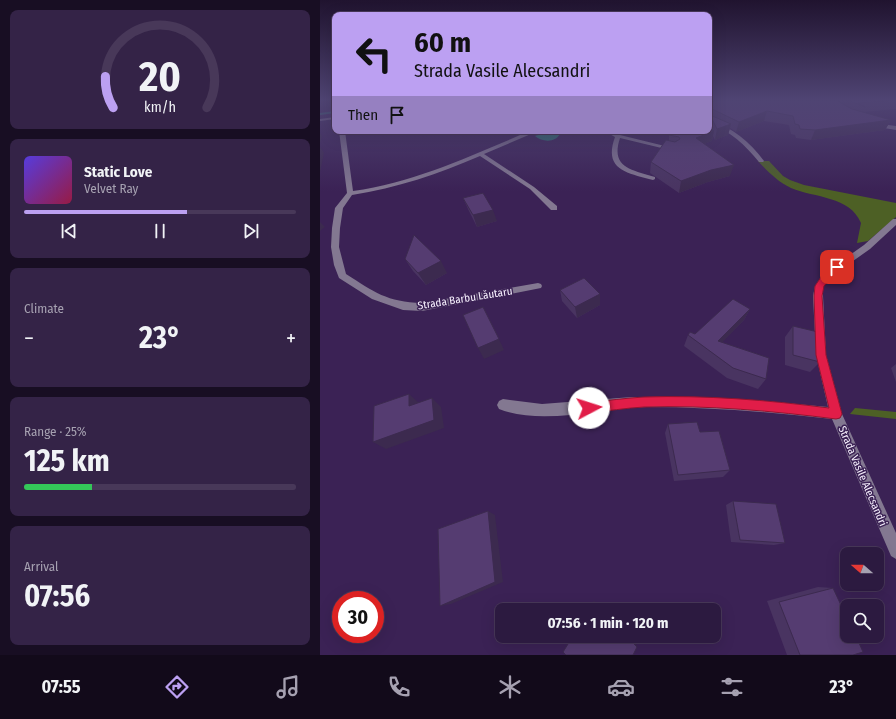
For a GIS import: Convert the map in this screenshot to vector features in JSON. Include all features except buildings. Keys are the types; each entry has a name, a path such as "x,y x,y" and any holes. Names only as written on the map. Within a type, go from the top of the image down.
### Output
{"street":[{"path":"728,131 753,151 761,161"},
{"path":"342,134 350,193 373,191 405,184 433,174 528,134"},
{"path":"614,134 674,149"},
{"path":"618,136 613,151 614,157 620,167 653,178"},
{"path":"480,154 532,188 554,208"},
{"name":"Strada Barbu Lăutaru","path":"350,193 339,208 335,235 338,265 342,276 375,297 402,306 422,307 538,286"},
{"name":"Strada Vasile Alecsandri","path":"896,221 867,247 826,276 820,286 818,296 821,355 836,414 896,551"},
{"path":"503,405 541,410 576,409 643,402 713,402 836,414"}],"shaded area":[{"path":"542,134 560,134 555,139 548,141 535,136"},
{"path":"758,161 769,161 783,176 804,185 896,203 896,217 868,241 857,243 861,223 856,214 849,208 831,199 791,188 773,176"},
{"path":"855,408 896,412 896,419 850,414"}],"route":[{"path":"589,408 643,402 713,402 836,414 821,355 821,328 818,296 820,286 826,276 837,267"}]}
